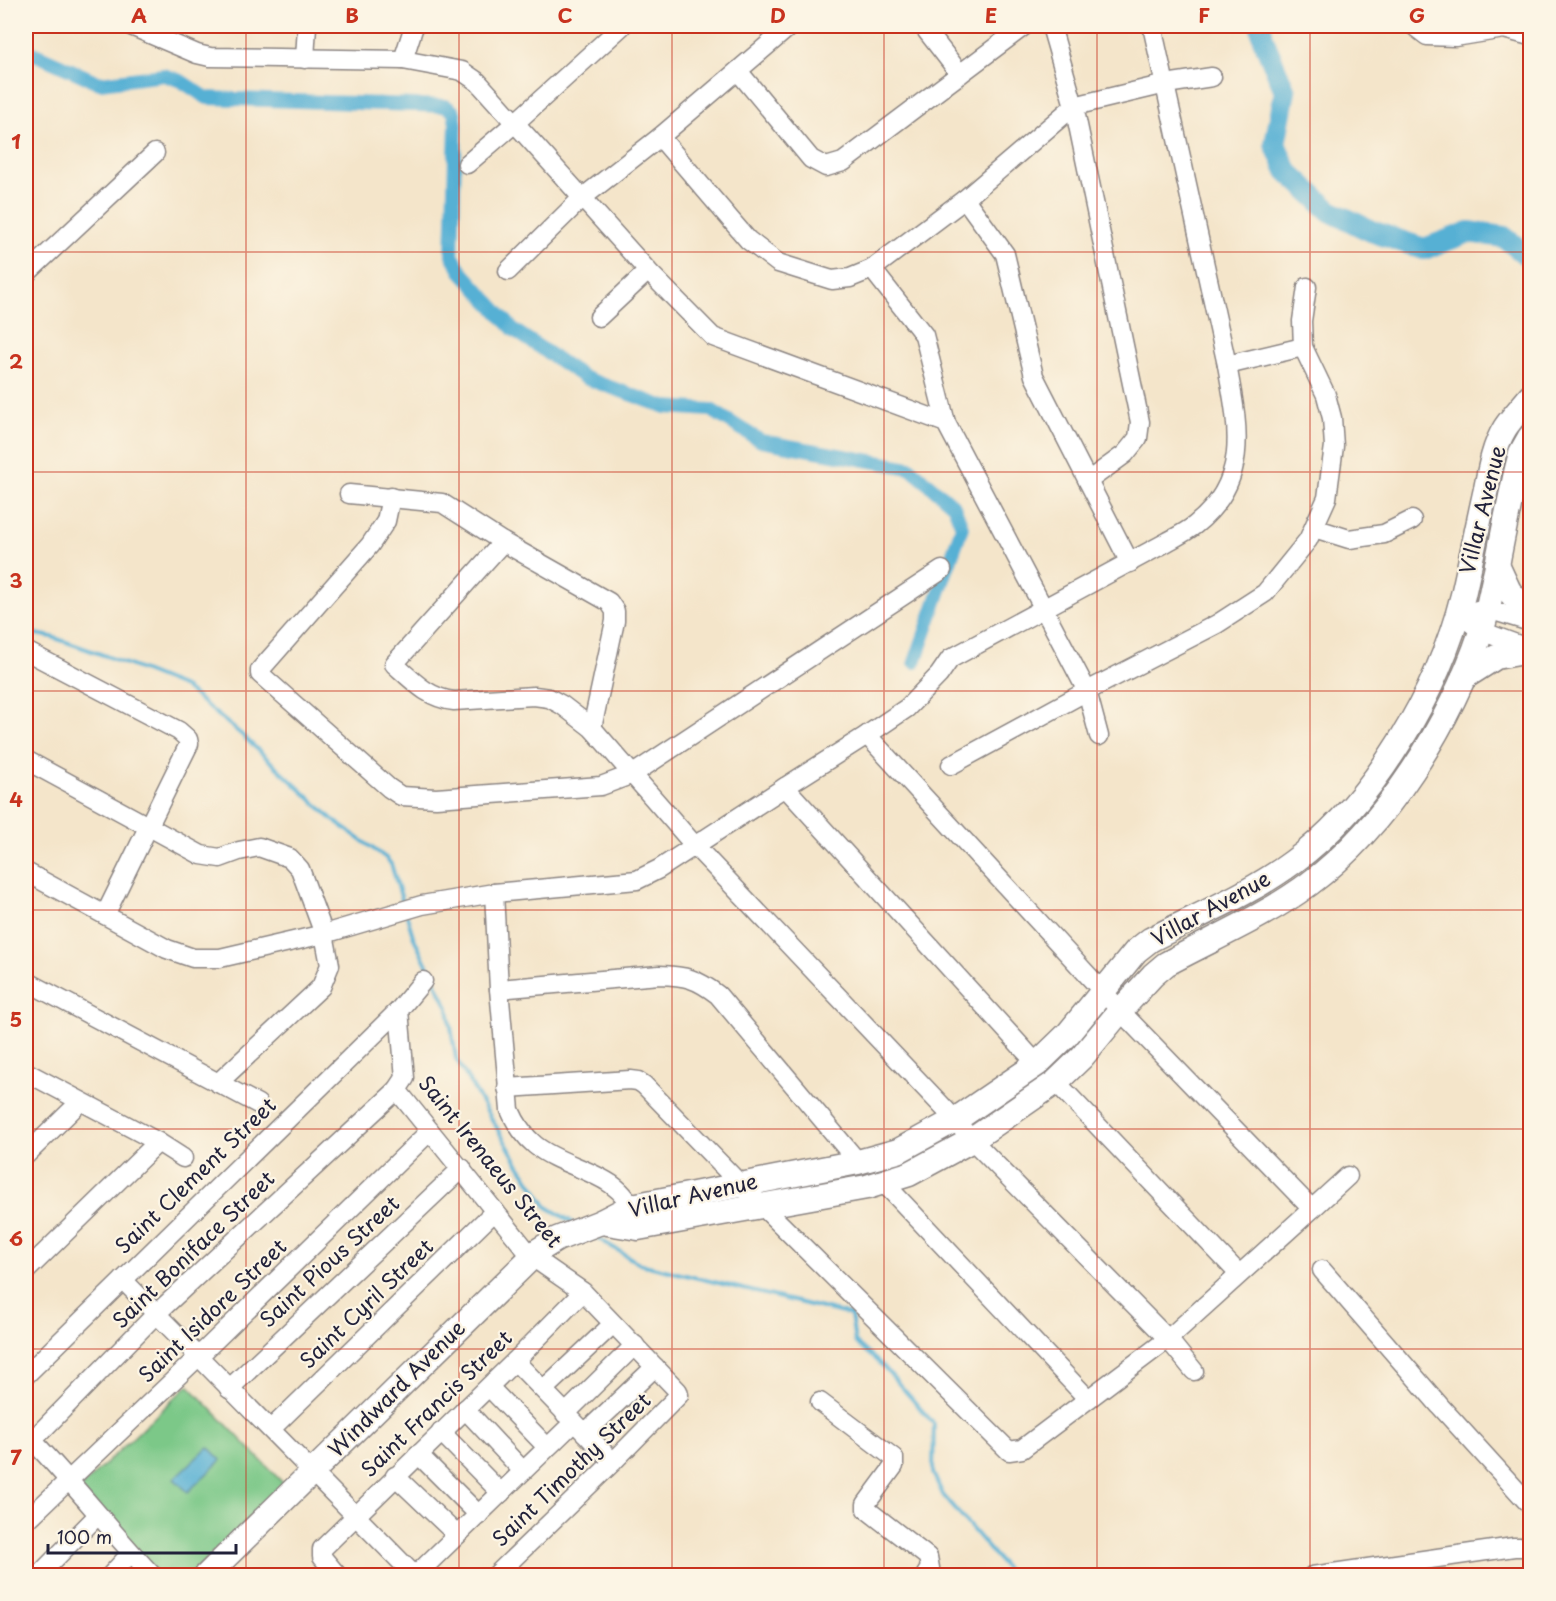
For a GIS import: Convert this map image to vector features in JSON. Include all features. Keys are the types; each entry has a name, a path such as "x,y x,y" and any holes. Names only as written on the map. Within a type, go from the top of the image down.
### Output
{"main road":[{"name":"Villar Avenue","path":"635,1217 741,1185 858,1162 898,1151 955,1120 1037,1064 1067,1035 1136,951 1150,940 1268,879 1295,861 1320,840 1368,788 1407,731 1432,682 1458,613 1498,442 1511,419 1530,397"},
{"name":"Villar Avenue","path":"601,1222 763,1205 884,1183 909,1174 972,1140 1056,1082 1082,1057 1120,1011 1166,964 1282,902 1310,884 1362,834 1408,777 1431,743 1463,678 1484,620 1521,453 1530,437"},
{"path":"1497,565 1509,591 1530,615"},
{"path":"1463,678 1496,657 1530,650"},
{"name":"Windward Avenue","path":"206,1575 535,1253 557,1239 601,1222"}],"street":[{"path":"305,59 307,26"},
{"path":"403,60 414,26"},
{"path":"467,164 622,26"},
{"path":"508,271 582,198 660,137 790,26"},
{"path":"923,26 960,74"},
{"path":"738,71 811,159 826,167 843,162 1024,26"},
{"path":"1051,26 1074,106 1140,422 1138,438 1125,454 1088,481"},
{"path":"26,872 167,949 193,958 220,958 324,934 395,911 422,905 494,893 637,880 696,846 867,735 919,697 950,659 1194,525 1211,509 1226,486 1235,463 1238,444 1237,420 1227,365 1152,26"},
{"path":"1414,26 1427,36 1455,37 1504,29 1530,36"},
{"path":"142,27 197,54 210,57 403,60 462,72 470,76 515,123 648,271 713,337 946,423"},
{"path":"660,137 748,240 778,263 832,280 850,278 872,269 965,199 1074,106 1166,84 1212,76"},
{"path":"26,274 155,153"},
{"path":"965,199 1005,254 1034,376 1130,562"},
{"path":"872,269 924,335 946,423 1086,691 1099,736"},
{"path":"599,317 648,271"},
{"path":"951,765 1086,691 1217,624 1265,593 1308,540 1327,498 1334,446 1332,418 1326,395 1303,347 1302,321 1307,287"},
{"path":"1227,365 1303,347"},
{"path":"350,494 442,503 503,542 609,602 615,611 615,621 592,728"},
{"path":"391,497 386,520 370,545 260,670 260,675 388,788 401,796 436,798 601,786 633,774 942,570"},
{"path":"1314,528 1349,539 1384,534 1412,520"},
{"path":"503,542 393,664 426,692 442,700 534,696 549,698 592,728 696,846 972,1140 1168,1339 1194,1371"},
{"path":"1458,613 1484,620 1530,622"},
{"path":"1484,620 1530,650"},
{"path":"26,651 169,726 188,739 189,744 105,915"},
{"path":"867,735 1120,1011 1312,1209"},
{"path":"26,760 201,855 220,858 259,847 290,858 300,869 324,934 330,965 321,987 218,1083"},
{"path":"785,787 1037,1064"},
{"path":"494,893 507,1088 510,1110 516,1124 534,1145 603,1179 622,1192 635,1217"},
{"path":"499,989 659,975 684,976 704,984 718,995 858,1162"},
{"path":"26,981 258,1104"},
{"path":"399,1010 423,981"},
{"name":"Saint Irenaeus Street","path":"399,1010 405,1078 397,1090 495,1211 535,1253 583,1292 655,1366 679,1395"},
{"name":"Saint Clement Street","path":"26,1375 399,1010"},
{"path":"26,1072 159,1142 183,1158"},
{"path":"507,1088 638,1081 644,1085 741,1185 931,1371 1009,1452 1022,1449 1168,1339 1348,1176"},
{"path":"1056,1082 1239,1274"},
{"name":"Saint Boniface Street","path":"28,1441 157,1313 397,1090"},
{"path":"26,1155 80,1102"},
{"name":"Saint Isidore Street","path":"26,1521 430,1131"},
{"path":"26,1271 159,1142"},
{"name":"Saint Pious Street","path":"230,1389 462,1168"},
{"path":"884,1183 1088,1399"},
{"name":"Saint Cyril Street","path":"271,1429 495,1211"},
{"path":"1322,1270 1530,1505"},
{"path":"123,1280 415,1575 574,1423 655,1366"},
{"name":"Saint Francis Street","path":"338,1575 322,1557 322,1549 583,1292"},
{"path":"544,1389 613,1324"},
{"path":"574,1423 635,1345"},
{"path":"515,1361 613,1462"},
{"path":"489,1387 547,1448"},
{"name":"Saint Timothy Street","path":"495,1575 679,1395"},
{"path":"820,1402 894,1458 894,1466 866,1504 866,1509 928,1557 930,1568 925,1575"},
{"path":"465,1409 523,1471"},
{"path":"441,1431 501,1493"},
{"path":"28,1441 70,1479 98,1515 153,1575"},
{"path":"418,1454 479,1515"},
{"path":"395,1476 458,1535"},
{"path":"38,1575 98,1515"},
{"path":"1312,1575 1514,1547 1530,1547"},
{"path":"110,1575 131,1553"}],"green space":[{"path":"188,1385 284,1484 190,1576 160,1575 79,1489"}],"water":[{"path":"208,1447 221,1460 188,1492 174,1479"}],"waterway":[{"path":"1261,26 1263,39 1285,91 1275,144 1287,171 1330,211 1371,231 1424,249 1469,232 1504,237 1530,258"},
{"path":"26,50 100,83 164,75 181,81 207,98 446,106 454,112 456,124 452,255 461,271 514,330 585,378 665,407 711,410 761,441 910,468 954,506 962,527 915,662"},
{"path":"26,632 52,637 184,687 242,735 332,819 386,858 391,864 404,906"},
{"path":"407,916 413,936 448,1008 456,1059 519,1165 547,1207 572,1222"},
{"path":"591,1234 640,1264 851,1315 855,1342 884,1367 934,1424 933,1473 943,1495 1012,1576"}]}
